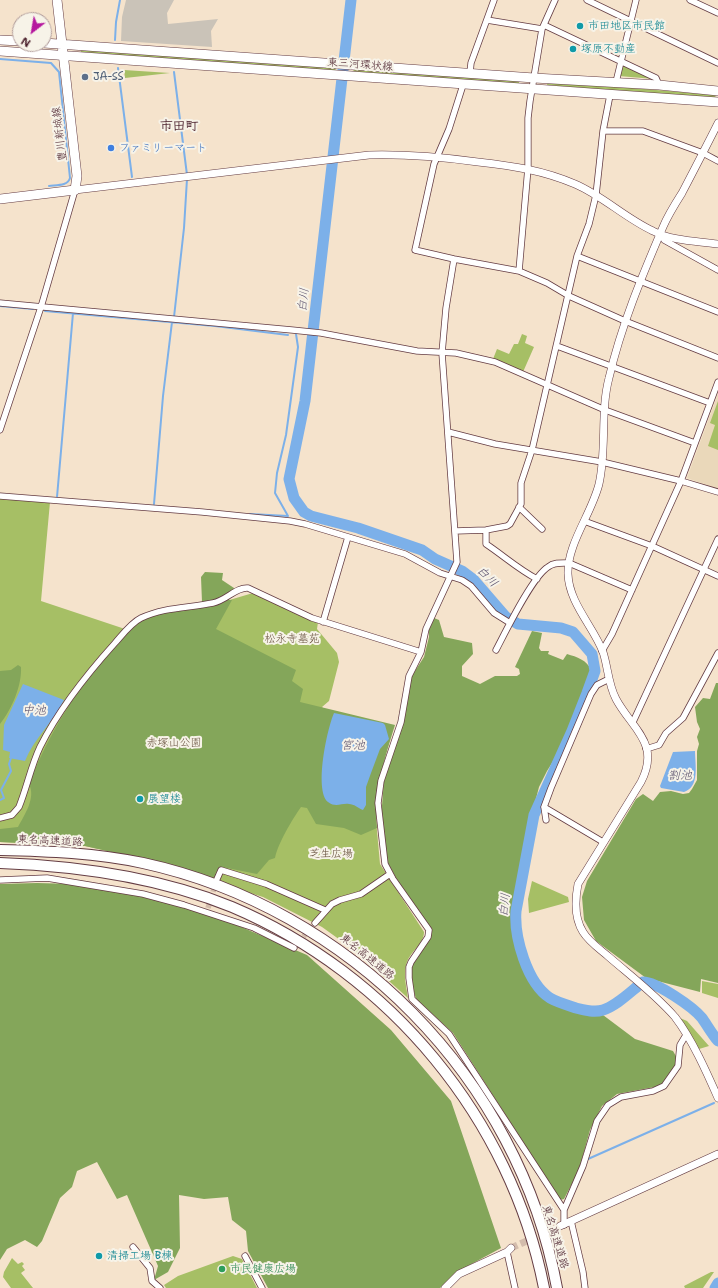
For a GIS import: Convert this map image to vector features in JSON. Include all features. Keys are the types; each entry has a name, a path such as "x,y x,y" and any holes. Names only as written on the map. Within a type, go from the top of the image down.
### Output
{"highway":[{"name":"東名高速道路","path":"0,850 103,856 143,863 180,873 224,888 265,906 305,927 350,958 399,999 440,1043 490,1113 518,1165 530,1194 548,1250 557,1288"},
{"path":"0,863 49,865 111,873 153,882 196,894 232,907 266,923 323,956 350,977 377,999 428,1051 447,1074 479,1120 504,1169 517,1199 528,1230 544,1288"}],"main road":[{"name":"豊川新城線","path":"57,0 77,176 75,190"},
{"path":"0,40 12,41"},
{"name":"東三河環状線","path":"52,43 534,78 659,84 718,91"},
{"name":"東三河環状線","path":"0,51 718,102"},
{"path":"0,199 75,190"}],"street":[{"path":"470,73 471,63 494,0"},
{"path":"519,271 528,168 528,118 543,27 555,0"},
{"path":"588,0 718,63"},
{"path":"616,82 636,0"},
{"path":"690,0 718,13"},
{"path":"487,20 543,27 656,78 659,84"},
{"path":"463,85 434,164 414,250 454,260 519,271 547,283 569,296 625,321 718,358"},
{"path":"455,531 486,530 510,524 522,499 521,483 532,450 569,296 577,256 589,224 596,195 603,131 610,95"},
{"path":"718,123 663,227 625,321 606,390 602,462 596,494 584,521 569,563 568,575 572,593 602,651 609,679 616,698 643,738 647,762 644,776 578,884 575,902 577,918 583,932 674,1016 686,1035 718,1098"},
{"path":"603,131 643,131 703,153 718,161"},
{"path":"0,430 41,307 75,190 369,155 403,154 438,156 528,168 552,175 596,195 652,231 661,234 718,244"},
{"path":"661,234 664,240 718,270"},
{"path":"577,256 718,312"},
{"path":"454,260 446,308 442,353 457,562 426,629 421,652 408,676 401,722 380,790 379,821 386,864 390,874 429,930 428,937 409,967 408,972 412,999 449,1034 564,1210"},
{"path":"0,303 319,333 417,351 456,354 495,362 605,410 695,444"},
{"path":"557,346 710,403"},
{"path":"602,651 612,634 681,481 718,382"},
{"path":"448,432 495,444 602,462 681,481 718,492"},
{"path":"0,496 290,521 405,554 462,580 471,586 494,613 510,623"},
{"path":"519,507 542,530"},
{"path":"584,521 652,546 718,576"},
{"path":"486,530 486,544 509,559 514,566 537,579"},
{"path":"323,622 348,537"},
{"path":"633,722 718,539"},
{"path":"496,650 510,623 537,579 548,566 569,563 632,590"},
{"path":"0,818 12,815 19,807 41,746 72,696 95,665 136,621 148,615 182,607 219,602 240,589 248,588 323,622 421,652"},
{"path":"646,749 659,745 666,733 683,718 718,653"},
{"path":"546,820 544,807 550,788 591,694 597,685 609,679"},
{"path":"544,807 603,842"},
{"path":"217,879 221,870 231,871 266,884 325,910"},
{"path":"315,923 325,910 340,900 361,894 390,874"},
{"path":"0,880 47,878 143,894 207,910 254,928 294,948"},
{"path":"562,1226 564,1210 583,1166 594,1129 608,1105 624,1096 642,1094 664,1086 678,1066 680,1045 686,1035"},
{"path":"562,1226 718,1154"},
{"path":"571,1221 583,1272 585,1288"},
{"path":"133,1247 150,1268 152,1281 160,1288"},
{"path":"445,1288 453,1278 465,1270 509,1250 515,1288"},
{"path":"245,1256 262,1288"}],"shaded area":[{"path":"126,0 174,0 167,13 168,24 218,19 211,31 212,47 121,41 122,17"},
{"path":"718,394 718,489 687,478"}],"green space":[{"path":"80,47 336,66 335,73 81,52"},
{"path":"622,63 654,79 619,76"},
{"path":"354,67 519,81 519,86 353,74"},
{"path":"124,70 170,73 125,78"},
{"path":"548,81 716,95 714,100 547,85"},
{"path":"522,334 527,336 525,343 534,347 523,372 493,359 497,349 509,354 514,344 518,344"},
{"path":"718,401 718,450 708,446 715,425 710,423"},
{"name":"赤塚山公園","path":"0,498 50,502 41,601 128,630 253,593 318,622 317,629 337,653 339,662 329,701 322,707 381,774 375,809 380,864 424,932 420,944 409,958 406,966 405,980 408,998 354,950 322,927 263,897 134,857 85,846 0,842"},
{"name":"赤塚山公園","path":"205,572 223,573 222,580 234,588 229,600 232,600 216,629 296,670 292,681 303,689 300,702 395,725 378,789 376,815 377,828 361,835 344,828 316,824 307,808 301,807 282,839 275,858 269,860 257,874 222,867 216,872 213,882 134,857 85,846 0,842 0,829 18,827 24,817 29,806 31,795 29,784 37,765 55,728 89,677 128,631 136,624 151,616 168,610 202,602 201,577"},
{"path":"434,618 439,620 444,637 472,643 473,654 462,666 462,676 480,684 495,676 517,676 520,674 519,669 515,667 532,631 542,633 539,648 541,651 549,651 548,654 563,660 567,654 571,655 581,659 591,670 571,729 539,787 531,818 526,856 512,924 518,949 534,982 549,998 575,1008 599,1012 635,1039 673,1051 677,1058 676,1065 667,1080 660,1086 617,1094 602,1106 590,1130 579,1170 564,1199 560,1200 453,1033 416,999 410,977 411,964 429,939 431,928 397,880 386,859 381,819 384,779 411,677 424,657 429,637 429,629"},
{"path":"18,665 21,667 21,674 18,689 12,704 0,724 0,671 11,670"},
{"path":"716,683 718,683 718,983 701,979 700,992 646,978 596,941 584,920 582,897 587,881 636,799 643,794 653,801 660,792 671,791 683,794 689,793 692,789 697,780 697,751 699,744 697,737 700,729 697,722 695,707 703,698 710,699"},
{"path":"532,881 568,897 569,902 529,913 528,899"},
{"path":"0,884 74,884 143,897 183,907 232,923 307,955 391,1030 451,1101 501,1248 455,1273 440,1288 268,1288 248,1251 246,1231 232,1220 228,1197 204,1199 179,1195 180,1248 168,1272 154,1280 158,1266 127,1195 117,1199 97,1162 77,1171 72,1187 60,1198 42,1241 37,1247 25,1240 7,1249 0,1260"},
{"path":"702,981 718,984 718,998 702,993"},
{"path":"680,1018 687,1021 709,1046 699,1049"},
{"name":"市民健康広場","path":"233,1256 242,1259 257,1288 166,1288 164,1285 178,1276"},
{"path":"12,1258 18,1264 22,1262 24,1264 22,1266 25,1270 21,1273 33,1288 11,1288 3,1277 4,1272"},
{"path":"711,1272 714,1272 703,1288 685,1288 684,1286"}],"water":[{"name":"中池","path":"23,684 64,700 55,716 33,745 25,761 9,758 10,752 3,750 4,725"},
{"name":"宮池","path":"334,713 383,723 385,725 389,739 380,749 371,773 366,787 366,805 363,810 351,804 331,804 324,795 322,785 323,759 328,732"},
{"name":"割池","path":"695,751 696,774 695,780 689,789 684,792 661,788 660,786 673,752"}],"waterway":[{"path":"115,40 116,22 120,0"},
{"name":"白川","path":"351,0 305,401 289,479 294,498 304,512 311,516 358,528 422,550 435,559 462,571 474,580 506,617 518,624 561,628 573,632 592,654 595,671 572,731 534,815 516,911 517,933 524,959 535,982 542,991 550,998 576,1008 600,1011 609,1008 643,982 657,986 683,1002 697,1013 718,1041"},
{"path":"0,59 51,63 59,72 70,178 65,184 49,186"},
{"path":"118,68 132,177"},
{"path":"174,72 187,175"},
{"path":"174,317 184,228 187,179"},
{"path":"0,306 33,309"},
{"path":"45,311 215,326 288,335"},
{"path":"57,497 73,313"},
{"path":"154,504 163,396 172,322"},
{"path":"250,514 288,516 275,493 277,473 286,435 298,347 296,334"},
{"path":"0,800 4,798 1,790 11,771 9,764 11,758"},
{"path":"588,1159 714,1103"},
{"name":"白川","path":"715,1288 718,1283"}],"tunnel":[{"path":"208,908 216,882"},
{"path":"298,943 315,923"},
{"path":"511,1248 560,1226"}],"place":[{"name":"市田地区市民館","path":"580,26"},
{"name":"塚原不動産","path":"573,49"},
{"name":"JA-SS","path":"85,77"},
{"name":"ファミリーマート","path":"111,148"},
{"name":"展望楼","path":"140,799"},
{"name":"清掃工場 B棟","path":"99,1256"},
{"name":"市民健康広場","path":"222,1269"}],"district":[{"name":"市田町","path":"179,127"}],"park label":[{"name":"松永寺墓苑","path":"292,639"},
{"name":"芝生広場","path":"331,854"}]}
